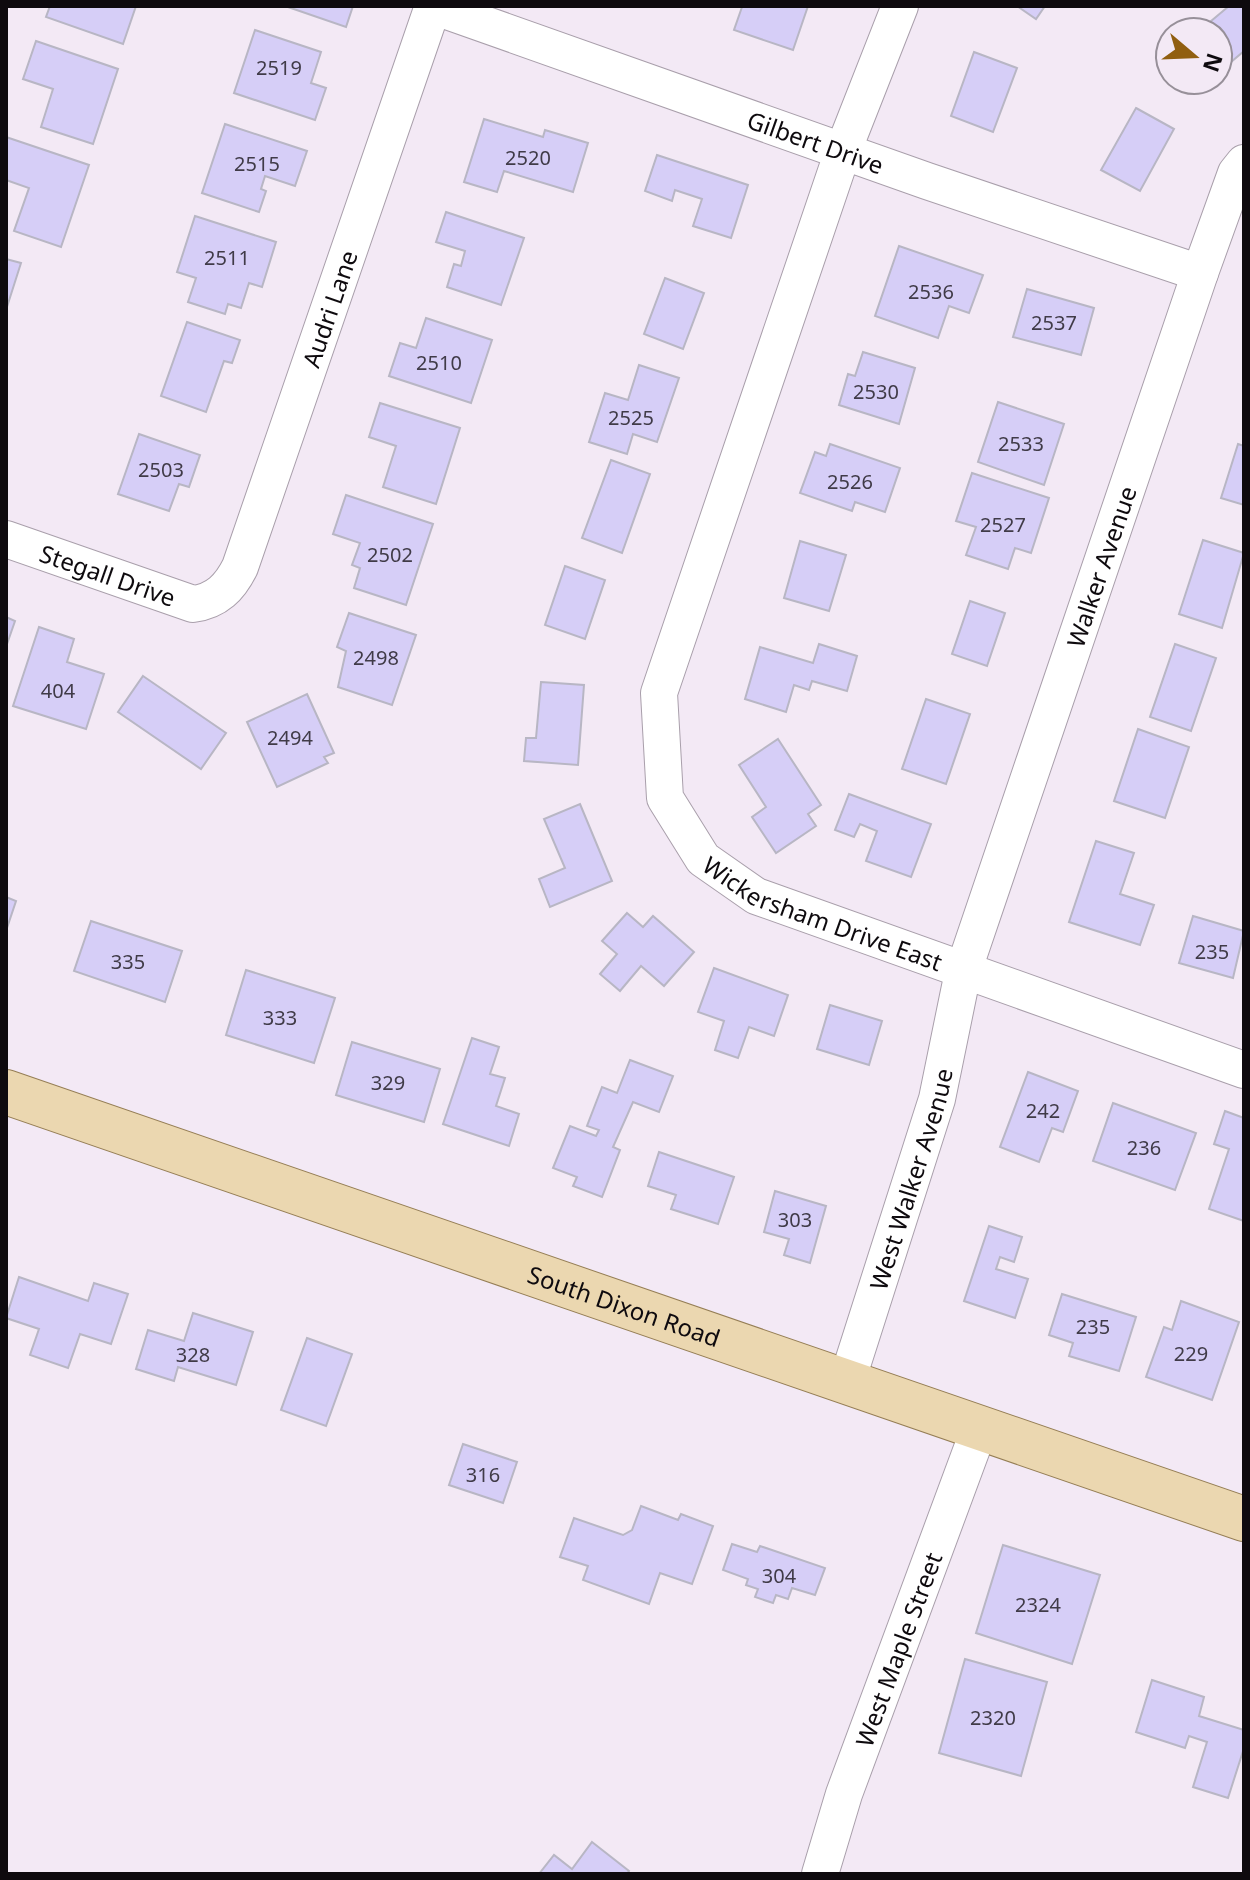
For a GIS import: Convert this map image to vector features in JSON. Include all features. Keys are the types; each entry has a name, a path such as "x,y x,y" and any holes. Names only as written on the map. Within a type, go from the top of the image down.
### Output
{"main road":[{"name":"South Dixon Road","path":"6,1092 1244,1519"}],"street":[{"name":"Gilbert Drive","path":"433,6 1200,273"},
{"name":"Audri Lane","path":"210,601 231,585 240,567 433,6"},
{"name":"Wickersham Drive East","path":"900,6 843,151 659,693 665,798 703,859 756,896 1244,1070"},
{"name":"Walker Avenue","path":"963,972 1200,273 1236,173 1244,163"},
{"name":"Stegall Drive","path":"6,539 193,604 210,601"},
{"name":"West Walker Avenue","path":"847,1381 937,1099 963,972"},
{"name":"West Maple Street","path":"820,1874 844,1794 980,1427"}],"building":[{"path":"50,6 136,6 123,44 46,17"},
{"path":"285,6 353,6 346,27"},
{"path":"738,6 808,6 793,50 734,30 742,7"},
{"path":"1017,6 1045,6 1036,19"},
{"path":"1229,6 1244,6 1244,51 1234,59 1234,16 1217,16"},
{"path":"255,30 321,52 311,83 326,88 315,120 234,93"},
{"path":"36,41 118,69 93,144 41,127 53,89 23,79"},
{"path":"974,52 1017,68 993,132 951,116"},
{"path":"1136,108 1174,129 1140,191 1101,170"},
{"path":"484,119 543,137 545,130 588,143 573,192 504,171 497,192 464,182"},
{"path":"225,124 307,151 295,186 265,176 261,189 266,191 259,212 202,193"},
{"path":"6,137 89,165 61,247 14,231 29,188 6,180"},
{"path":"657,155 748,185 731,238 693,226 702,199 675,190 672,201 645,191"},
{"path":"446,212 524,238 501,305 447,287 454,264 461,266 465,251 436,242"},
{"path":"195,216 276,242 262,287 249,283 241,308 228,304 225,314 188,302 196,278 177,272"},
{"path":"899,246 983,275 969,313 949,306 938,338 875,316"},
{"path":"6,259 21,263 6,310"},
{"path":"665,278 704,293 683,349 644,334"},
{"path":"1027,289 1094,308 1081,355 1013,337"},
{"path":"426,318 492,340 471,403 389,376 400,343 416,348"},
{"path":"187,322 240,340 232,363 224,361 206,412 161,396"},
{"path":"863,352 915,368 899,424 839,405 848,374 855,376"},
{"path":"639,365 679,378 657,442 633,434 627,454 589,442 605,393 628,400"},
{"path":"998,402 1064,424 1044,485 978,462"},
{"path":"380,403 460,428 436,504 383,487 396,446 369,437"},
{"path":"139,434 200,455 189,487 179,484 169,511 118,494"},
{"path":"830,444 900,468 885,512 855,502 852,511 800,493 815,452 826,456"},
{"path":"1238,444 1244,446 1244,505 1221,498"},
{"path":"611,460 650,474 622,553 582,538"},
{"path":"972,473 1049,498 1031,553 1015,548 1008,569 966,555 976,527 956,521"},
{"path":"346,495 433,524 406,605 354,588 360,568 352,565 360,543 333,534"},
{"path":"1203,540 1244,553 1222,628 1179,614"},
{"path":"800,541 846,555 829,611 784,598"},
{"path":"565,566 605,580 585,639 545,625"},
{"path":"970,601 1005,613 987,666 952,654"},
{"path":"349,613 416,635 392,705 338,687 346,651 337,647"},
{"path":"6,617 15,621 6,647"},
{"path":"39,627 74,639 67,662 104,674 86,729 13,706"},
{"path":"819,644 857,656 847,691 812,681 809,690 794,685 786,712 745,699 760,647 813,663"},
{"path":"1175,644 1216,658 1191,731 1150,717"},
{"path":"143,676 226,733 201,769 118,712"},
{"path":"541,682 584,685 578,765 524,761 526,738 536,738"},
{"path":"307,694 334,753 324,757 328,763 277,787 247,722"},
{"path":"926,699 970,714 946,784 902,769"},
{"path":"1138,729 1189,747 1165,818 1114,801"},
{"path":"778,739 821,805 808,814 816,826 776,853 752,817 766,807 739,765"},
{"path":"849,794 931,824 911,877 866,861 877,831 860,824 854,837 835,830"},
{"path":"580,804 612,881 550,907 539,879 565,868 544,819"},
{"path":"1096,841 1134,853 1120,894 1154,905 1140,945 1069,922"},
{"path":"6,897 16,901 6,931"},
{"path":"627,913 643,927 653,916 694,952 664,986 641,966 620,991 600,974 617,954 602,941"},
{"path":"1193,916 1244,931 1233,978 1179,963"},
{"path":"91,921 182,951 165,1002 74,971"},
{"path":"714,968 788,995 774,1036 749,1027 738,1058 715,1050 724,1021 698,1012"},
{"path":"246,970 335,998 314,1063 226,1035"},
{"path":"830,1005 882,1021 869,1065 817,1049"},
{"path":"472,1038 499,1047 490,1074 505,1078 496,1106 519,1114 509,1146 443,1124"},
{"path":"352,1042 440,1069 424,1122 336,1095"},
{"path":"630,1060 673,1076 659,1112 633,1102 613,1147 620,1150 602,1197 573,1186 577,1177 553,1168 570,1126 596,1136 599,1130 587,1126 602,1087 617,1093"},
{"path":"1028,1072 1078,1091 1063,1132 1052,1128 1039,1162 1000,1147"},
{"path":"1113,1103 1196,1133 1175,1190 1093,1161"},
{"path":"1225,1111 1244,1118 1244,1221 1209,1209 1229,1149 1214,1144"},
{"path":"659,1152 734,1177 718,1224 671,1209 676,1195 648,1186"},
{"path":"775,1191 826,1206 810,1263 784,1255 789,1239 764,1232"},
{"path":"989,1226 1022,1237 1014,1262 1000,1257 996,1269 1028,1279 1015,1318 964,1301"},
{"path":"19,1277 88,1301 94,1283 128,1294 111,1344 80,1334 68,1368 30,1355 39,1329 6,1318"},
{"path":"1062,1294 1136,1317 1119,1371 1069,1356 1073,1343 1049,1335"},
{"path":"1181,1301 1239,1322 1212,1400 1146,1377 1164,1327 1172,1330"},
{"path":"193,1313 253,1332 236,1385 178,1367 174,1381 136,1369 148,1330 184,1341"},
{"path":"307,1338 352,1354 326,1426 281,1410"},
{"path":"463,1444 517,1462 503,1503 449,1485"},
{"path":"641,1506 678,1520 681,1514 713,1526 692,1584 660,1573 649,1604 583,1580 588,1566 560,1557 574,1518 623,1535 632,1530"},
{"path":"732,1544 757,1552 760,1546 825,1568 815,1595 792,1588 788,1599 776,1595 773,1603 755,1597 758,1589 746,1585 748,1579 723,1570"},
{"path":"1003,1545 1100,1575 1072,1664 976,1633"},
{"path":"965,1659 1047,1682 1021,1776 939,1753"},
{"path":"1152,1680 1204,1697 1199,1716 1244,1730 1244,1748 1228,1798 1193,1787 1207,1742 1189,1736 1185,1748 1136,1732"},
{"path":"592,1842 629,1871 627,1874 539,1874 554,1855 572,1869"}]}
